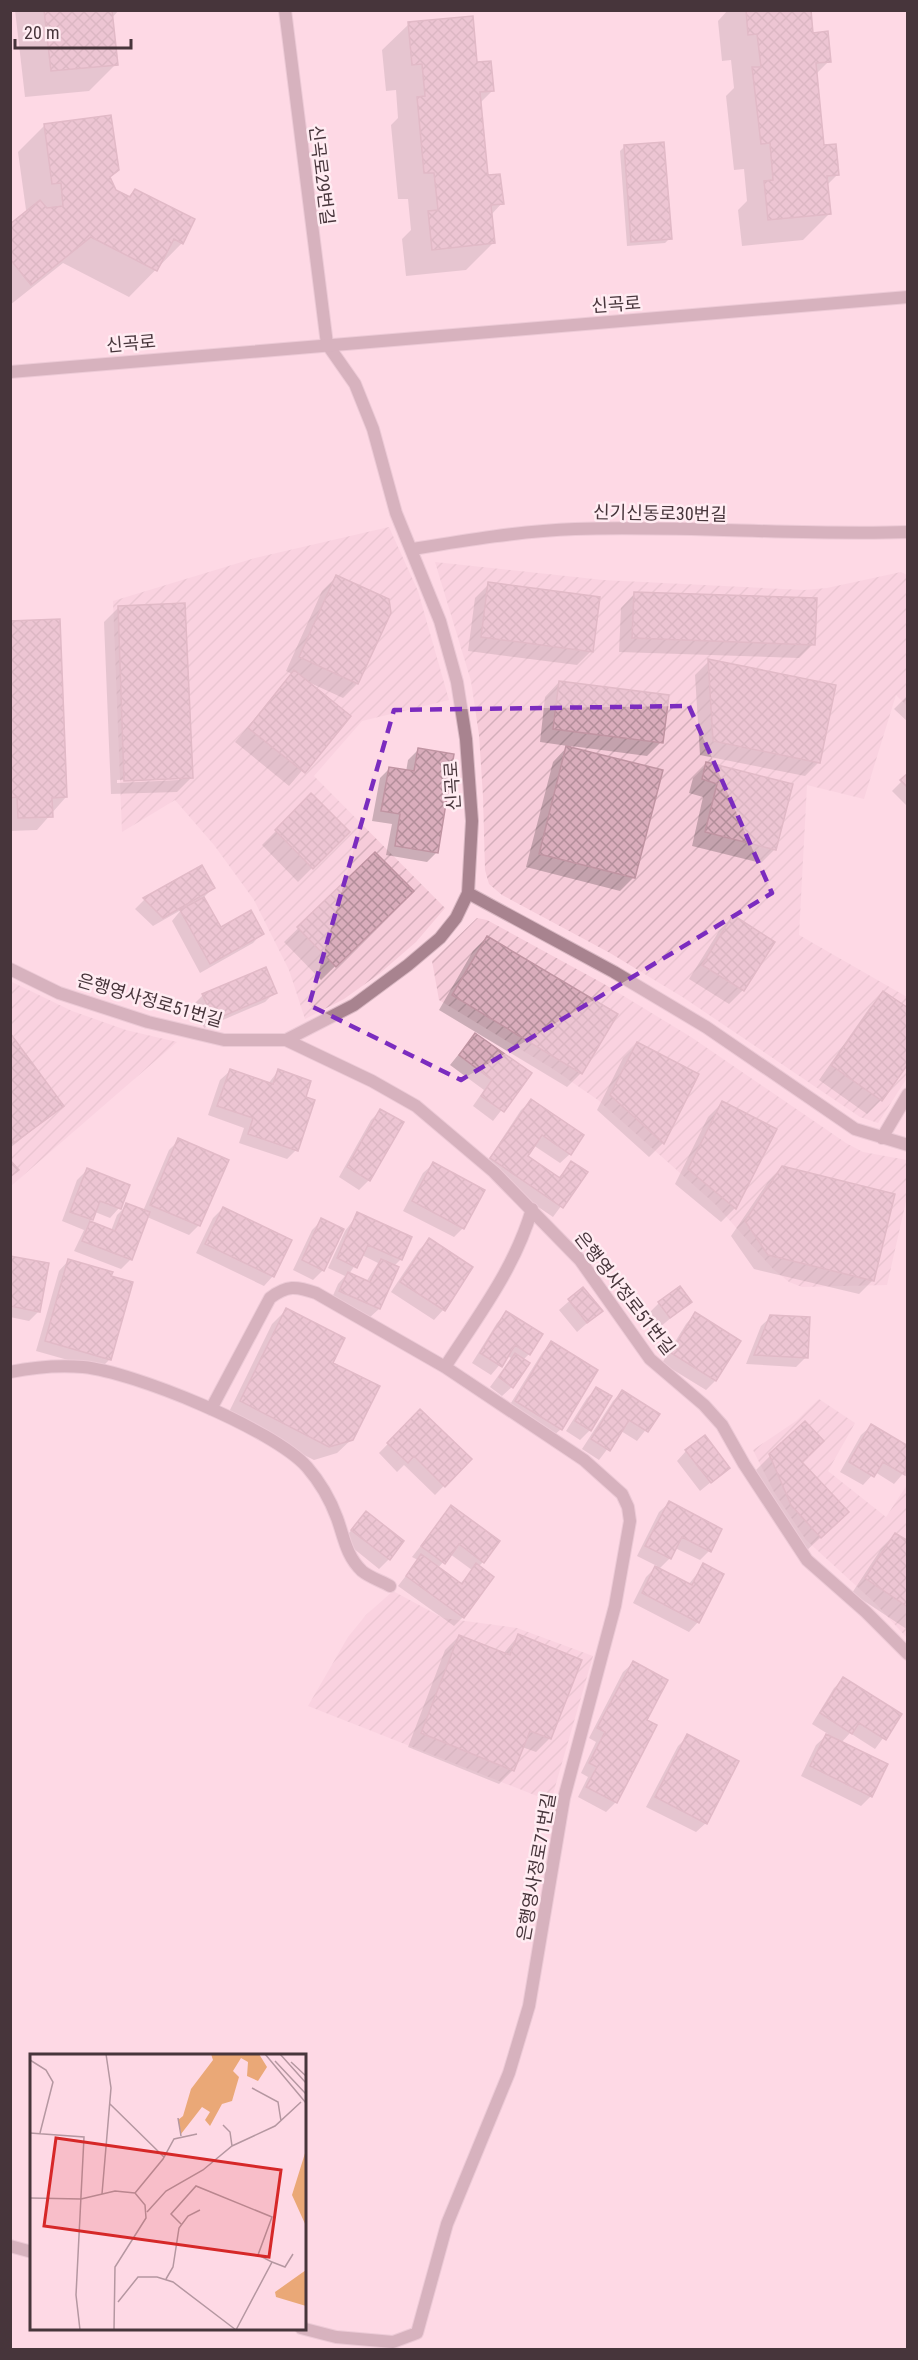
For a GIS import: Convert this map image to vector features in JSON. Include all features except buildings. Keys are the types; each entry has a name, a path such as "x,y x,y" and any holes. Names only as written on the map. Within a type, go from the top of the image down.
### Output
{"street":[{"name":"신곡로29번길","path":"285,10 327,344"},
{"name":"신곡로","path":"10,372 908,297"},
{"name":"신곡로","path":"327,344 355,384 373,429 396,513 413,549 440,621 457,682 466,739 472,821 468,893"},
{"name":"신기신동로30번길","path":"413,549 499,535 575,529 837,535 908,532"},
{"name":"은행영사정로51번길","path":"285,1040 354,1005 408,965 440,938 456,918 468,893"},
{"path":"468,893 614,972 706,1027 824,1110 855,1129 908,1145"},
{"name":"은행영사정로51번길","path":"10,969 80,1000 148,1022 224,1040 285,1040 372,1081 416,1106 494,1172 580,1260 650,1359 704,1405 722,1425 744,1464 807,1560 867,1612 908,1654"},
{"path":"882,1138 908,1094"},
{"path":"445,1367 505,1275 523,1241 532,1209"},
{"name":"은행영사정로71번길","path":"211,1409 270,1298 284,1288 298,1287 316,1293 445,1367 608,1479 622,1494 628,1508 629,1541 597,1680 564,1798 529,2006 509,2073 447,2224 417,2333 393,2342 336,2337 306,2329"},
{"path":"10,1372 39,1367 84,1367 174,1393 211,1409 272,1442 305,1465 326,1492 345,1549 362,1571 390,1586"},
{"path":"10,2246 30,2251"}],"highlighted area":[{"path":"689,706 772,893 461,1080 309,1005 394,710"}],"shaded area":[{"path":"389,527 418,591 449,700 362,721 314,776 445,908 416,942 379,974 344,999 305,1019 289,970 254,900 214,845 175,800 122,832 113,601 255,558"},
{"path":"435,562 603,580 804,590 827,588 901,572 907,575 907,706 896,695 864,799 807,785 799,935 907,997 907,1078 878,1123 860,1117 684,998 610,953 502,895 489,884 485,870 479,735 471,681"},
{"path":"477,918 487,920 604,984 691,1037 846,1143 863,1152 907,1160 907,1197 887,1285 802,1287 789,1282 773,1269 716,1205 598,1100 553,1069 439,1000 432,961"},
{"path":"10,981 72,1011 126,1030 177,1042 11,1186"},
{"path":"819,1399 855,1423 828,1471 886,1517 907,1485 907,1638 876,1604 806,1540 774,1492 753,1450 796,1421"},
{"path":"393,1591 443,1618 517,1628 593,1656 553,1794 548,1798 537,1796 308,1706 348,1637 366,1615"}]}
